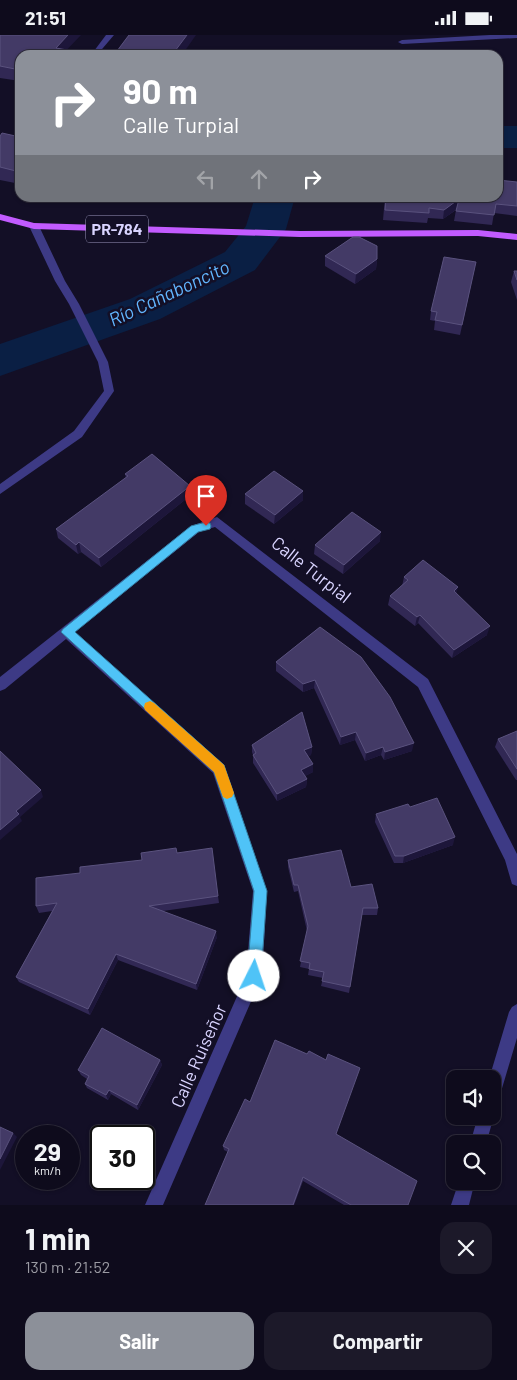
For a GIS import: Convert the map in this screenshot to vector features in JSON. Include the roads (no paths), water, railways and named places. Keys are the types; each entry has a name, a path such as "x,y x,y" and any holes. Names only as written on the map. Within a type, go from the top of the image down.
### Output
{"main road":[{"name":"PR-784","path":"0,217 34,227 300,234 478,233 517,237"}],"street":[{"path":"97,50 110,35"},
{"path":"402,42 517,36"},
{"path":"0,490 78,434 109,391 103,362 34,227"},
{"name":"Calle Turpial","path":"0,685 195,529 217,523 423,683 512,859 517,879"},
{"name":"Calle Ruiseñor","path":"67,632 219,769 260,891 254,976 154,1205"},
{"path":"500,1070 517,1012"},
{"path":"460,1205 464,1190"}],"waterway":[{"name":"Río Cañaboncito","path":"503,137 517,137"},
{"name":"Río Cañaboncito","path":"0,360 145,309 240,261 266,229 274,202"}]}
